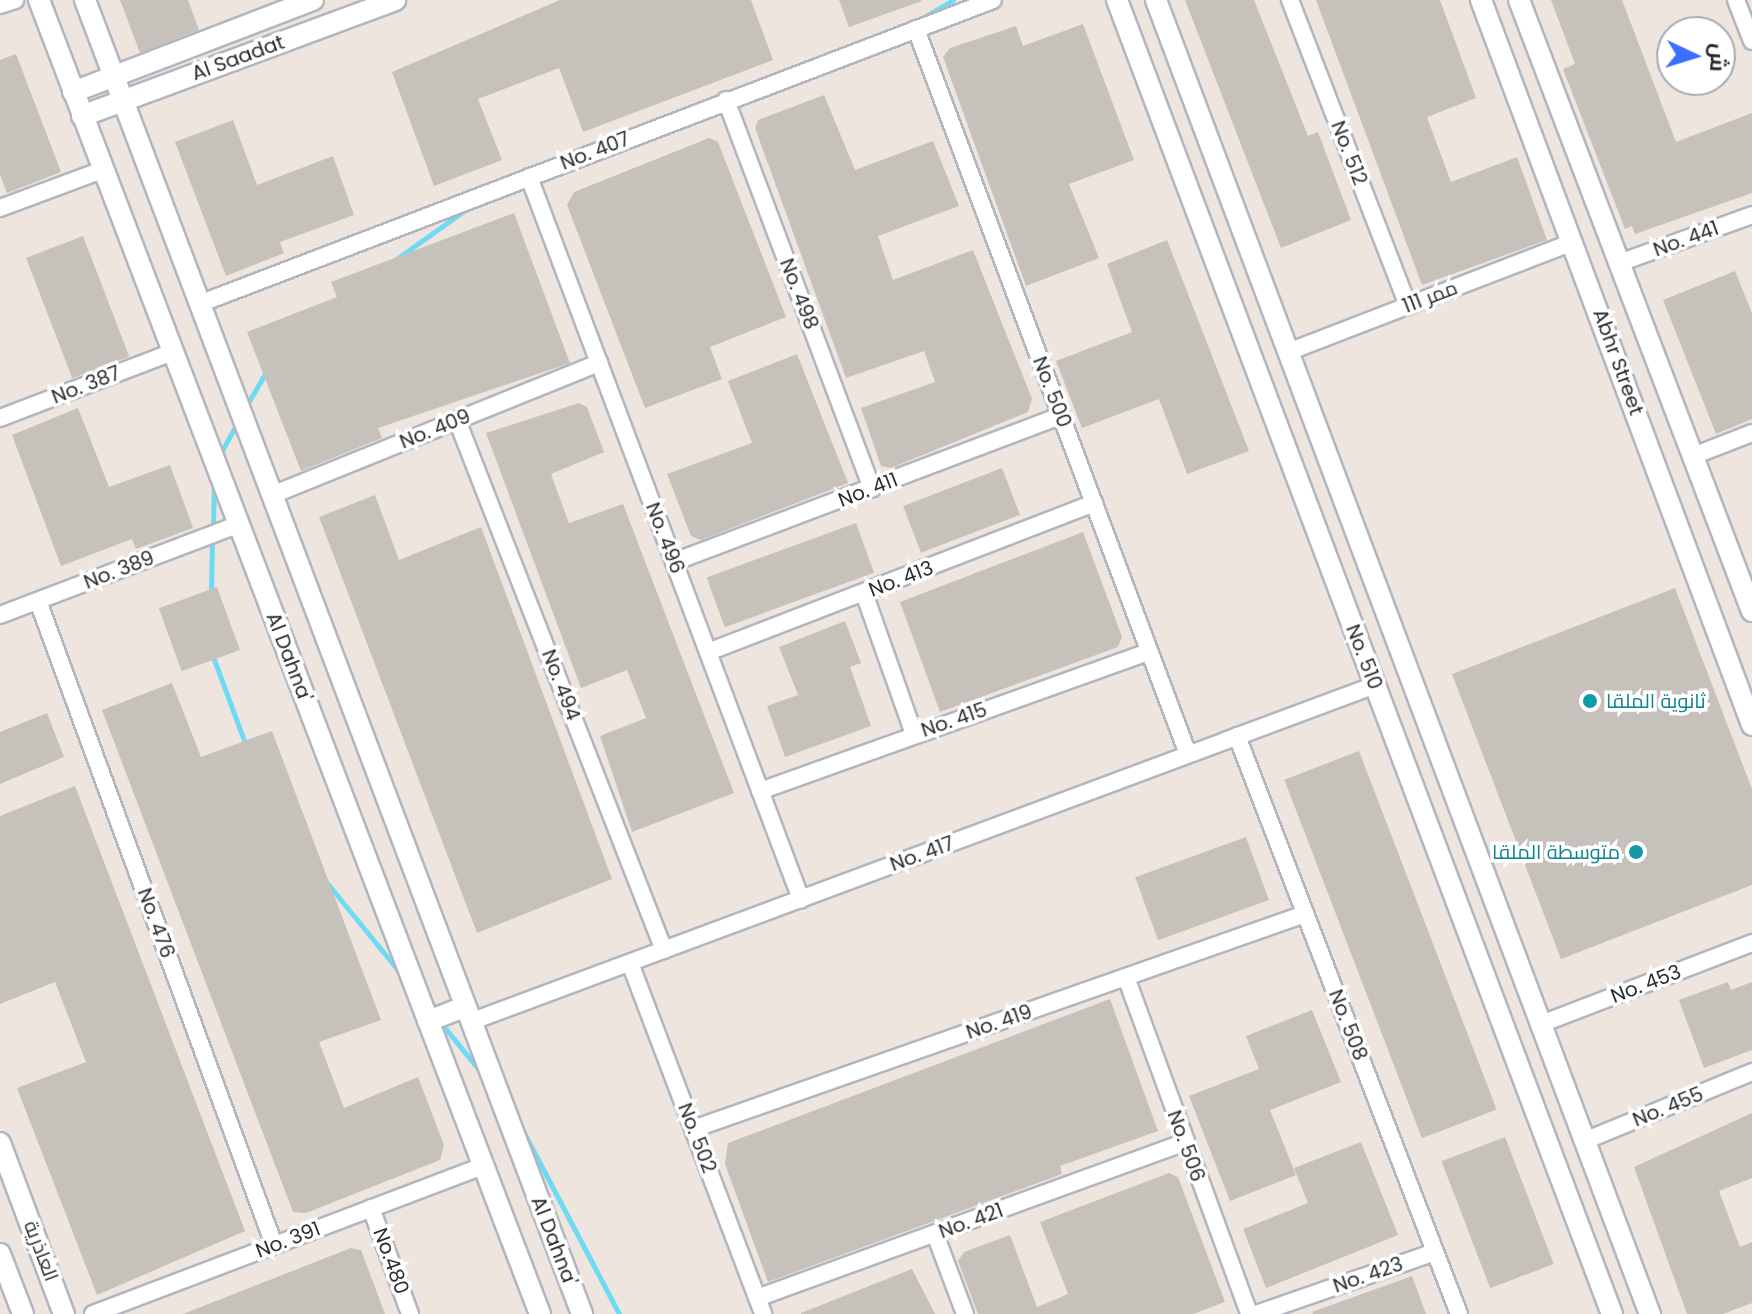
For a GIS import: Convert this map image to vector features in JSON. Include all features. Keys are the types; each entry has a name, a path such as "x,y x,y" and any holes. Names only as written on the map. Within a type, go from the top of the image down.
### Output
{"street":[{"path":"0,5 15,0"},
{"name":"Al Dahna'","path":"39,0 540,1314"},
{"name":"Al Dahna'","path":"85,0 582,1314"},
{"name":"Al Saadat","path":"82,116 395,0"},
{"name":"No. 407","path":"199,304 993,0"},
{"name":"No. 510","path":"1117,0 1612,1314"},
{"name":"No. 510","path":"1156,0 1650,1314"},
{"name":"No. 512","path":"1290,0 1408,306"},
{"name":"Abhr Street","path":"1481,0 1752,725"},
{"name":"Abhr Street","path":"1519,0 1752,611"},
{"path":"1741,1 1752,41"},
{"name":"Al Saadat","path":"73,92 303,2"},
{"name":"No. 500","path":"916,29 1188,754"},
{"name":"No. 498","path":"726,100 872,489"},
{"path":"0,208 102,170"},
{"name":"No. 496","path":"529,177 801,899"},
{"name":"No. 441","path":"1619,263 1752,215"},
{"name":"ممر 111","path":"1288,352 1573,242"},
{"name":"No. 387","path":"0,418 173,352"},
{"name":"No. 409","path":"272,495 599,363"},
{"name":"No. 411","path":"674,562 1061,416"},
{"name":"No. 494","path":"457,420 664,950"},
{"path":"1693,456 1752,433"},
{"name":"No. 413","path":"708,652 1094,503"},
{"name":"No. 389","path":"0,615 239,524"},
{"path":"864,593 914,734"},
{"name":"No. 476","path":"38,601 274,1245"},
{"name":"No. 415","path":"760,791 1149,652"},
{"path":"1374,684 1407,670"},
{"name":"No. 417","path":"467,1015 630,963 1374,684"},
{"name":"No. 508","path":"1237,736 1459,1314"},
{"name":"No. 419","path":"693,1129 1305,914"},
{"name":"No. 453","path":"1541,1024 1752,943"},
{"name":"No. 502","path":"630,963 760,1306"},
{"name":"No. 506","path":"1126,977 1184,1143 1249,1314"},
{"path":"428,1021 467,1015"},
{"name":"No. 455","path":"1584,1141 1752,1072"},
{"name":"العاذرية","path":"0,1143 64,1314"},
{"name":"No. 421","path":"760,1306 935,1234 1184,1143"},
{"name":"No. 391","path":"93,1314 483,1166"},
{"name":"No.480","path":"371,1208 410,1314"},
{"path":"935,1234 965,1314"},
{"name":"No. 423","path":"1256,1314 1435,1252"},
{"name":"العاذرية","path":"0,1254 23,1314"}],"building":[{"path":"120,0 188,0 199,30 140,53"},
{"path":"560,0 751,0 773,60 583,132 559,68 478,99 502,160 434,186 392,72"},
{"path":"839,0 921,0 922,1 849,27"},
{"path":"1185,0 1254,0 1308,136 1318,132 1351,220 1281,248"},
{"path":"1316,0 1440,0 1476,98 1427,117 1451,182 1517,157 1547,240 1422,285"},
{"path":"1551,0 1622,0 1676,142 1752,113 1752,193 1635,234 1632,226 1625,229 1563,69 1575,64"},
{"path":"1083,24 1134,160 1069,184 1099,258 1026,286 943,57 950,48 1016,26 1023,46"},
{"path":"16,54 61,172 7,193 0,175 0,60"},
{"path":"824,95 855,170 933,141 959,206 878,236 893,280 973,250 1032,399 1028,412 891,468 881,466 861,408 935,382 924,351 846,378 755,128 758,120"},
{"path":"233,120 257,185 333,156 354,215 280,242 284,253 226,276 175,142"},
{"path":"709,138 718,142 786,317 710,347 722,379 645,408 567,205 574,192"},
{"path":"514,213 570,363 378,428 382,438 301,471 247,332 337,297 331,282"},
{"path":"83,236 129,356 72,378 26,258"},
{"path":"1167,240 1249,451 1187,474 1159,399 1082,428 1056,361 1132,332 1107,264"},
{"path":"1735,271 1752,313 1752,419 1716,434 1663,300"},
{"path":"797,354 848,483 701,540 691,536 667,474 752,443 728,381"},
{"path":"579,403 587,407 604,452 551,474 569,523 623,504 734,793 632,832 600,736 646,718 627,670 581,688 486,433"},
{"path":"78,408 109,487 170,465 193,528 136,549 132,539 61,566 12,435"},
{"path":"1002,468 1020,515 921,553 903,506"},
{"path":"375,495 399,560 481,527 612,879 477,933 319,517"},
{"path":"856,523 874,573 725,627 707,577"},
{"path":"1083,532 1122,637 1118,647 940,712 900,602"},
{"path":"217,587 240,650 182,671 159,608"},
{"path":"1675,588 1752,789 1752,885 1561,959 1452,674"},
{"path":"845,621 861,663 850,667 871,726 785,757 767,706 798,695 779,647"},
{"path":"172,683 201,757 272,731 381,1020 319,1042 344,1108 418,1077 444,1145 440,1160 306,1213 293,1212 102,710"},
{"path":"47,713 64,757 0,784 0,732"},
{"path":"1359,751 1497,1109 1422,1138 1284,780"},
{"path":"75,786 245,1231 97,1295 17,1088 86,1062 55,982 0,1004 0,816"},
{"path":"1246,837 1269,900 1158,940 1135,877"},
{"path":"1728,982 1731,990 1752,982 1752,1050 1704,1068 1679,1000"},
{"path":"1110,999 1158,1131 1060,1166 1062,1174 768,1282 725,1164 728,1143"},
{"path":"1312,1010 1341,1082 1270,1110 1296,1175 1230,1201 1189,1096 1259,1069 1246,1036"},
{"path":"1752,1113 1752,1178 1719,1191 1740,1247 1752,1242 1752,1303 1723,1314 1687,1314 1634,1167"},
{"path":"1505,1137 1554,1264 1490,1288 1442,1161"},
{"path":"1361,1142 1398,1235 1266,1288 1243,1229 1308,1203 1294,1168"},
{"path":"1169,1173 1178,1177 1225,1302 1193,1314 978,1314 958,1261 964,1252 1010,1235 1037,1307 1068,1294 1040,1222"},
{"path":"351,1248 361,1250 385,1314 183,1314"},
{"path":"912,1269 935,1314 801,1314 801,1313"},
{"path":"1412,1276 1426,1314 1312,1312"}],"waterway":[{"path":"916,22 953,0"},
{"path":"395,260 465,210"},
{"path":"245,408 266,372"},
{"path":"220,454 238,421"},
{"path":"213,528 214,482"},
{"path":"211,592 212,538"},
{"path":"212,654 246,746"},
{"path":"327,883 402,975"},
{"path":"441,1023 480,1071"},
{"path":"523,1131 619,1314"}],"place":[{"name":"ثانوية الملقا","path":"1590,701"},
{"name":"متوسطة الملقا","path":"1636,852"}]}
